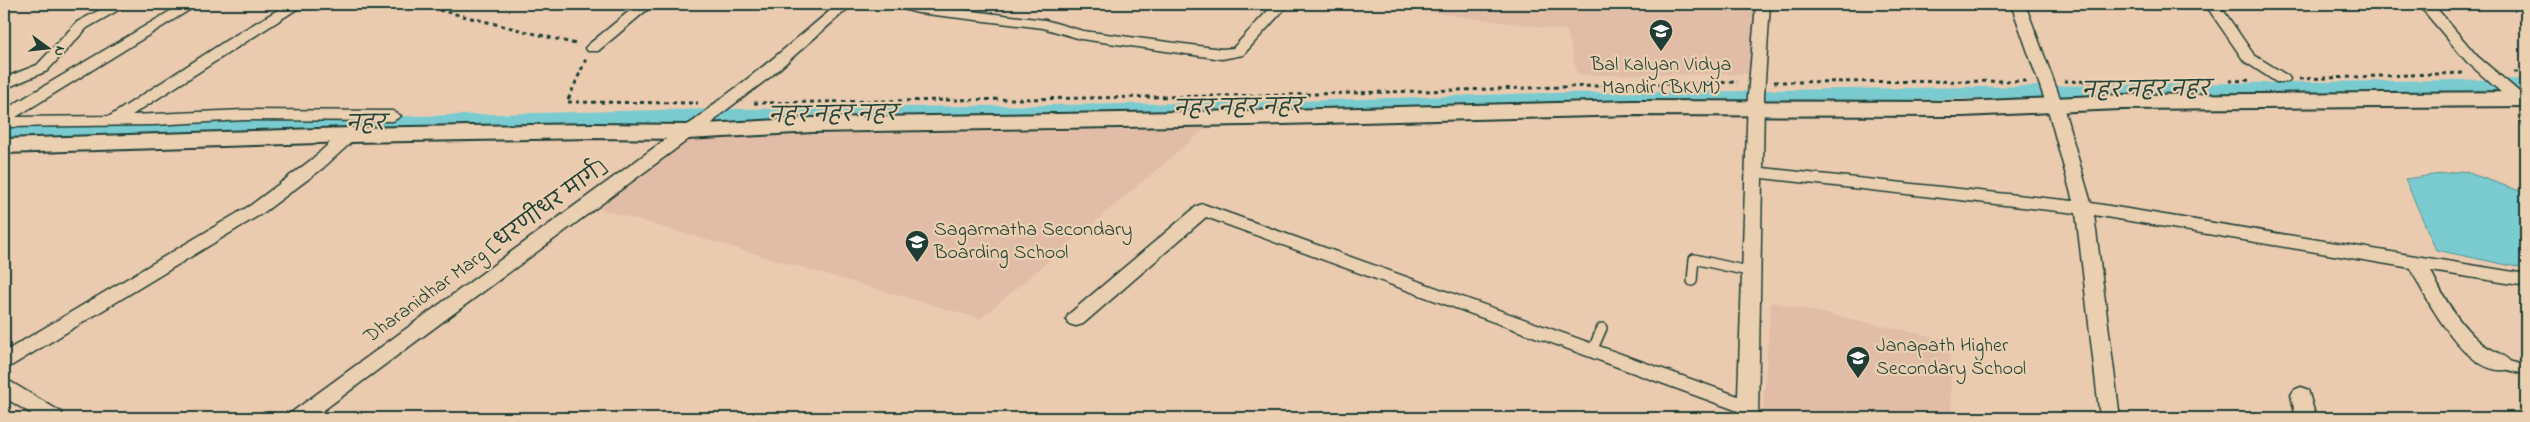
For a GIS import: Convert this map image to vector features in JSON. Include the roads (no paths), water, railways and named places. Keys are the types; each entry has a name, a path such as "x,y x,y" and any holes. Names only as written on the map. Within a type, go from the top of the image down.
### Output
{"street":[{"path":"4,84 42,68 82,25 122,4"},
{"path":"4,117 192,4"},
{"path":"114,120 232,43 298,4"},
{"path":"593,48 647,4"},
{"name":"Dharanidhar Marg [धरणीधर मार्ग]","path":"299,418 693,129 846,4"},
{"path":"900,4 918,9 1045,24 1082,35 1222,54 1238,52 1282,4"},
{"path":"1076,319 1204,210 1592,351 1748,413 1753,272 1755,108 1763,4"},
{"path":"2018,4 2050,94 2084,208 2110,418"},
{"path":"2212,4 2249,58 2282,79"},
{"path":"2425,4 2487,74 2517,97"},
{"path":"4,146 349,135 1245,118 1632,108 1963,110 2050,94 2119,102 2517,97"},
{"path":"4,122 244,115 393,116"},
{"path":"4,361 257,209 317,164 349,135"},
{"path":"1754,172 2084,208 2526,280"},
{"path":"2418,262 2427,283 2451,322 2478,352 2502,364"},
{"path":"4,387 54,418"},
{"path":"2301,395 2306,418"}],"lane":[{"path":"1692,281 1694,259 1753,272"},
{"path":"1592,351 1602,328"},
{"path":"2502,364 2526,370"}],"water":[{"path":"2463,171 2526,193 2526,269 2436,250 2405,179"}],"waterway":[{"name":"नहर नहर नहर","path":"1766,96 2526,85"},
{"name":"नहर नहर नहर","path":"4,133 660,117 1268,109 1542,99 1747,97"}],"place":[{"name":"Bal Kalyan Vidya Mandir (BKVM)","path":"1661,52"},
{"name":"Sagarmatha Secondary Boarding School","path":"917,263"},
{"name":"Janapath Higher Secondary School","path":"1858,379"}],"water label":[{"name":"नहर","path":"366,125"}]}
